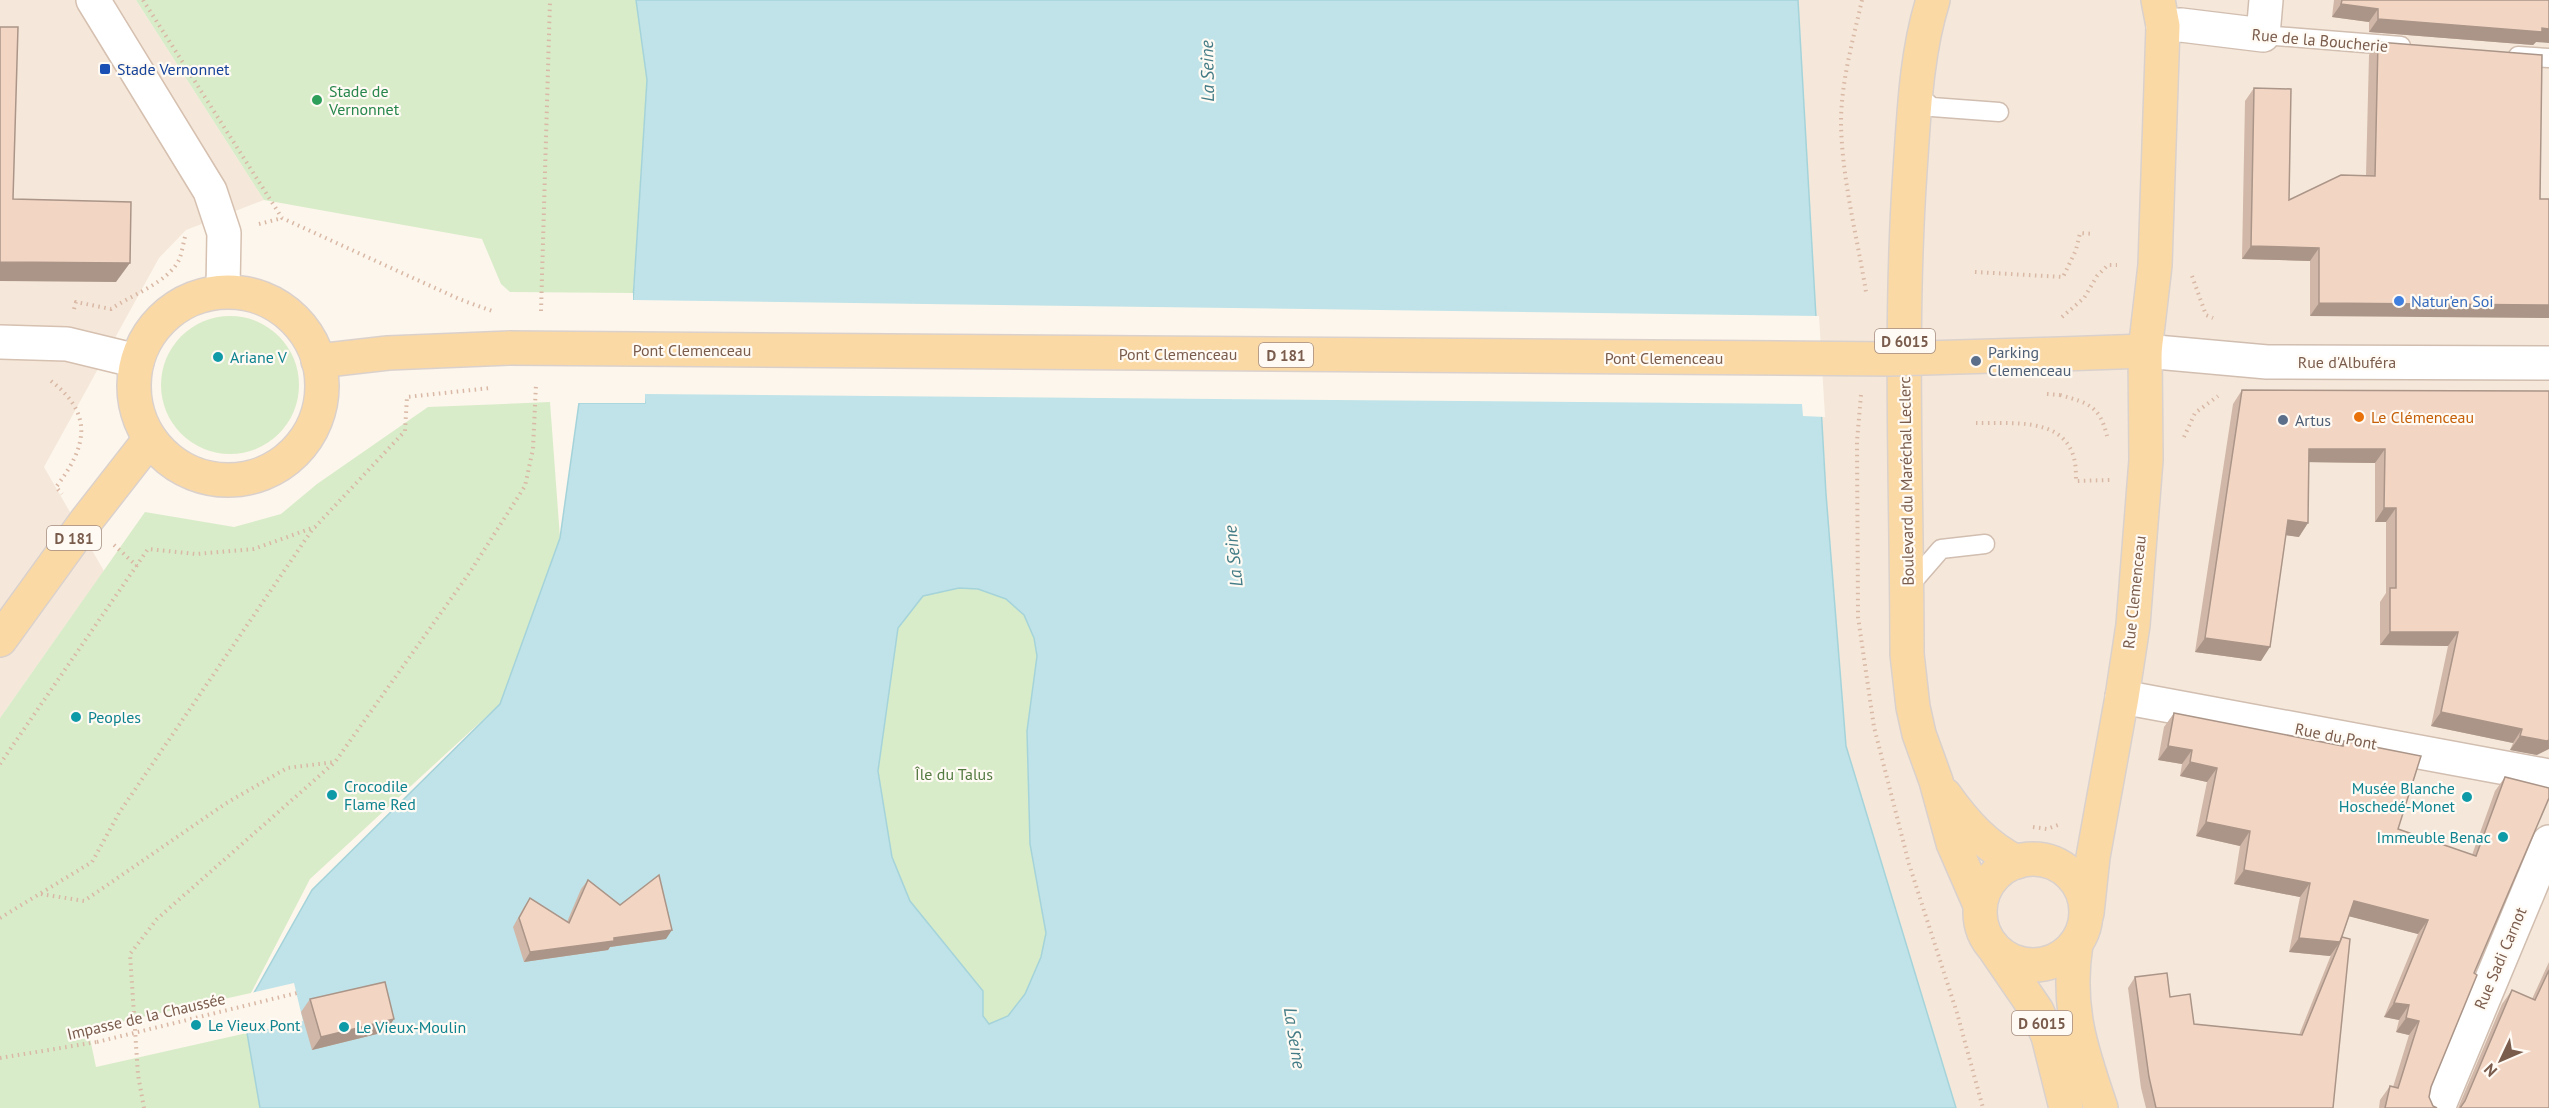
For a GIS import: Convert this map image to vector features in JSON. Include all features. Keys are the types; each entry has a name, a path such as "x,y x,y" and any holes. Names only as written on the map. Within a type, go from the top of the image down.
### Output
{"main road":[{"name":"Boulevard du Maréchal Leclerc","path":"1933,0 1928,16 1916,94 1905,242 1907,654 1910,691 1919,734 1936,781 1953,843 1980,905"},
{"name":"Rue Clemenceau","path":"2086,913 2093,857 2133,625 2146,460 2145,351 2155,265 2160,13"},
{"path":"223,288 255,296 288,314 312,343 318,361 322,382 320,404 313,425 302,444 286,460 267,471 247,478 225,480 203,477 182,468 165,456 150,439 136,410 134,377 137,361 152,329 165,315 190,300 223,288"},
{"name":"Pont Clemenceau","path":"318,361 388,353 510,348 1890,360 2145,351"},
{"name":"D 181","path":"0,640 86,521 150,439"},
{"name":"Boulevard du Maréchal Leclerc","path":"1936,781 1956,811 1977,834 1992,847 2017,862"},
{"path":"2056,865 2078,853 2099,830"},
{"path":"2037,859 2056,865 2068,872 2080,887 2085,900 2086,913 2083,933 2076,944 2056,961 2037,966 2011,961 1995,950 1983,932 1980,905 1990,880 2000,871 2017,862 2037,859"},
{"name":"D 6015","path":"2076,944 2072,969 2073,1010 2080,1046 2101,1108"},
{"name":"D 6015","path":"1995,950 2037,1011 2048,1036 2066,1108"}],"street":[{"path":"93,0 210,191 224,233 223,288"},
{"path":"2263,35 2266,0"},
{"name":"Rue de la Boucherie","path":"2160,13 2181,25 2263,35"},
{"path":"0,342 67,344 137,361"},
{"name":"Rue d'Albuféra","path":"2145,351 2267,362 2549,363"},
{"name":"Rue du Pont","path":"2122,697 2549,776"},
{"name":"Rue Sadi Carnot","path":"2438,1108 2549,842"}],"lane":[{"name":"Rue de la Boucherie","path":"2263,35 2413,47"},
{"path":"2505,55 2549,58"},
{"path":"1916,94 1932,107 1999,112"},
{"path":"1907,588 1941,549 1985,544"}],"path":[{"path":"143,0 282,218 459,299 500,314"},
{"path":"540,322 550,0"},
{"path":"1976,272 2063,278 2076,250 2080,233 2094,234"},
{"path":"2191,275 2206,315 2223,323"},
{"path":"144,1108 138,1075 130,954 157,919 335,762 482,554 525,486 532,449 537,380"},
{"path":"0,918 92,862 119,813 315,527 405,431 407,398 499,387"},
{"path":"1976,423 2044,426 2062,438 2074,456 2076,481 2115,480"},
{"path":"0,764 148,549 196,554 254,549 315,527"},
{"path":"40,894 84,901 225,804 288,768 335,762"},
{"path":"2024,826 2047,829 2065,822"},
{"name":"Impasse de la Chaussée","path":"0,1058 97,1042 297,993"}],"shaded area":[{"path":"0,0 136,0 264,200 186,230 159,258 44,467 104,571 0,718"},
{"path":"1798,0 2549,0 2549,1108 1956,1108 1846,746 1826,494"}],"green space":[{"path":"136,0 636,0 647,80 633,293 510,292 501,284 482,239 264,200"},
{"path":"230,316 257,321 269,327 279,336 288,346 294,358 299,385 294,412 288,424 279,434 269,443 257,449 230,454 203,449 191,443 181,434 172,424 166,412 161,385 166,358 172,346 181,336 191,327 203,321"},
{"path":"550,402 560,538 500,704 310,879 251,993 88,1029 96,1067 247,1033 260,1108 0,1108 0,718 145,512 234,527 281,514 317,484 428,407"},
{"name":"Île du Talus","path":"959,588 978,589 1006,599 1024,615 1034,638 1037,656 1027,731 1030,844 1046,933 1041,957 1025,994 1008,1016 989,1025 983,1016 983,991 910,901 892,857 878,771 898,628 923,596"}],"water":[{"name":"La Seine","path":"636,0 1798,0 1826,494 1846,746 1956,1108 260,1108 247,1033 250,1000 312,890 500,704 560,538 579,403 645,403 633,300 647,80","holes":["959,588 978,589 1006,599 1024,615 1034,638 1037,656 1027,731 1030,844 1046,933 1041,957 1025,994 1008,1016 989,1024 983,1016 983,991 910,901 892,857 878,771 898,628 923,596"]}],"pier":[{"path":"630,293 633,293 633,300 1819,316 1825,417 1803,416 1802,404 645,394 645,403 576,403 579,400 642,400"},
{"path":"294,983 303,1021 244,1034 247,1000 251,993"}],"building":[{"path":"2342,0 2549,0 2549,29 2542,28 2542,32 2378,19 2378,9 2341,4"},
{"path":"0,27 18,27 13,199 131,202 130,263 0,262"},
{"path":"2378,42 2542,55 2540,199 2549,199 2549,305 2319,303 2319,248 2251,246 2254,88 2291,89 2289,200 2341,175 2375,176"},
{"path":"2242,390 2549,391 2549,740 2520,736 2522,729 2441,712 2458,632 2390,632 2390,588 2396,588 2396,508 2384,508 2385,449 2309,449 2308,523 2288,520 2270,647 2205,638"},
{"path":"2174,713 2343,746 2344,741 2421,756 2398,829 2476,856 2505,777 2549,788 2549,798 2474,973 2477,975 2431,1087 2429,1097 2433,1106 2437,1108 2385,1108 2390,1086 2398,1088 2419,1021 2406,1018 2409,1005 2394,1003 2428,920 2354,901 2340,942 2299,938 2310,883 2244,870 2250,831 2206,822 2217,768 2190,762 2192,750 2168,746"},
{"path":"659,875 672,930 614,938 614,941 530,952 519,918 530,898 569,923 588,880 620,905"},
{"path":"2342,937 2350,939 2333,1108 2156,1108 2149,1077 2135,977 2167,973 2170,997 2190,994 2194,1024 2302,1035"},
{"path":"2549,970 2549,1108 2460,1108 2512,990 2535,1000"},
{"name":"Le Vieux-Moulin","path":"385,982 394,1019 321,1037 310,999"}],"place":[{"name":"Stade Vernonnet","path":"105,69"},
{"name":"Stade de Vernonnet","path":"317,100"},
{"name":"Natur'en Soi","path":"2399,301"},
{"name":"Ariane V","path":"218,357"},
{"name":"Parking Clemenceau","path":"1976,361"},
{"name":"Le Clémenceau","path":"2359,417"},
{"name":"Artus","path":"2283,420"},
{"name":"Peoples","path":"76,717"},
{"name":"Crocodile Flame Red","path":"332,795"},
{"name":"Musée Blanche Hoschedé-Monet","path":"2467,797"},
{"name":"Immeuble Benac","path":"2503,837"},
{"name":"Le Vieux Pont","path":"196,1025"},
{"name":"Le Vieux-Moulin","path":"344,1027"}]}
